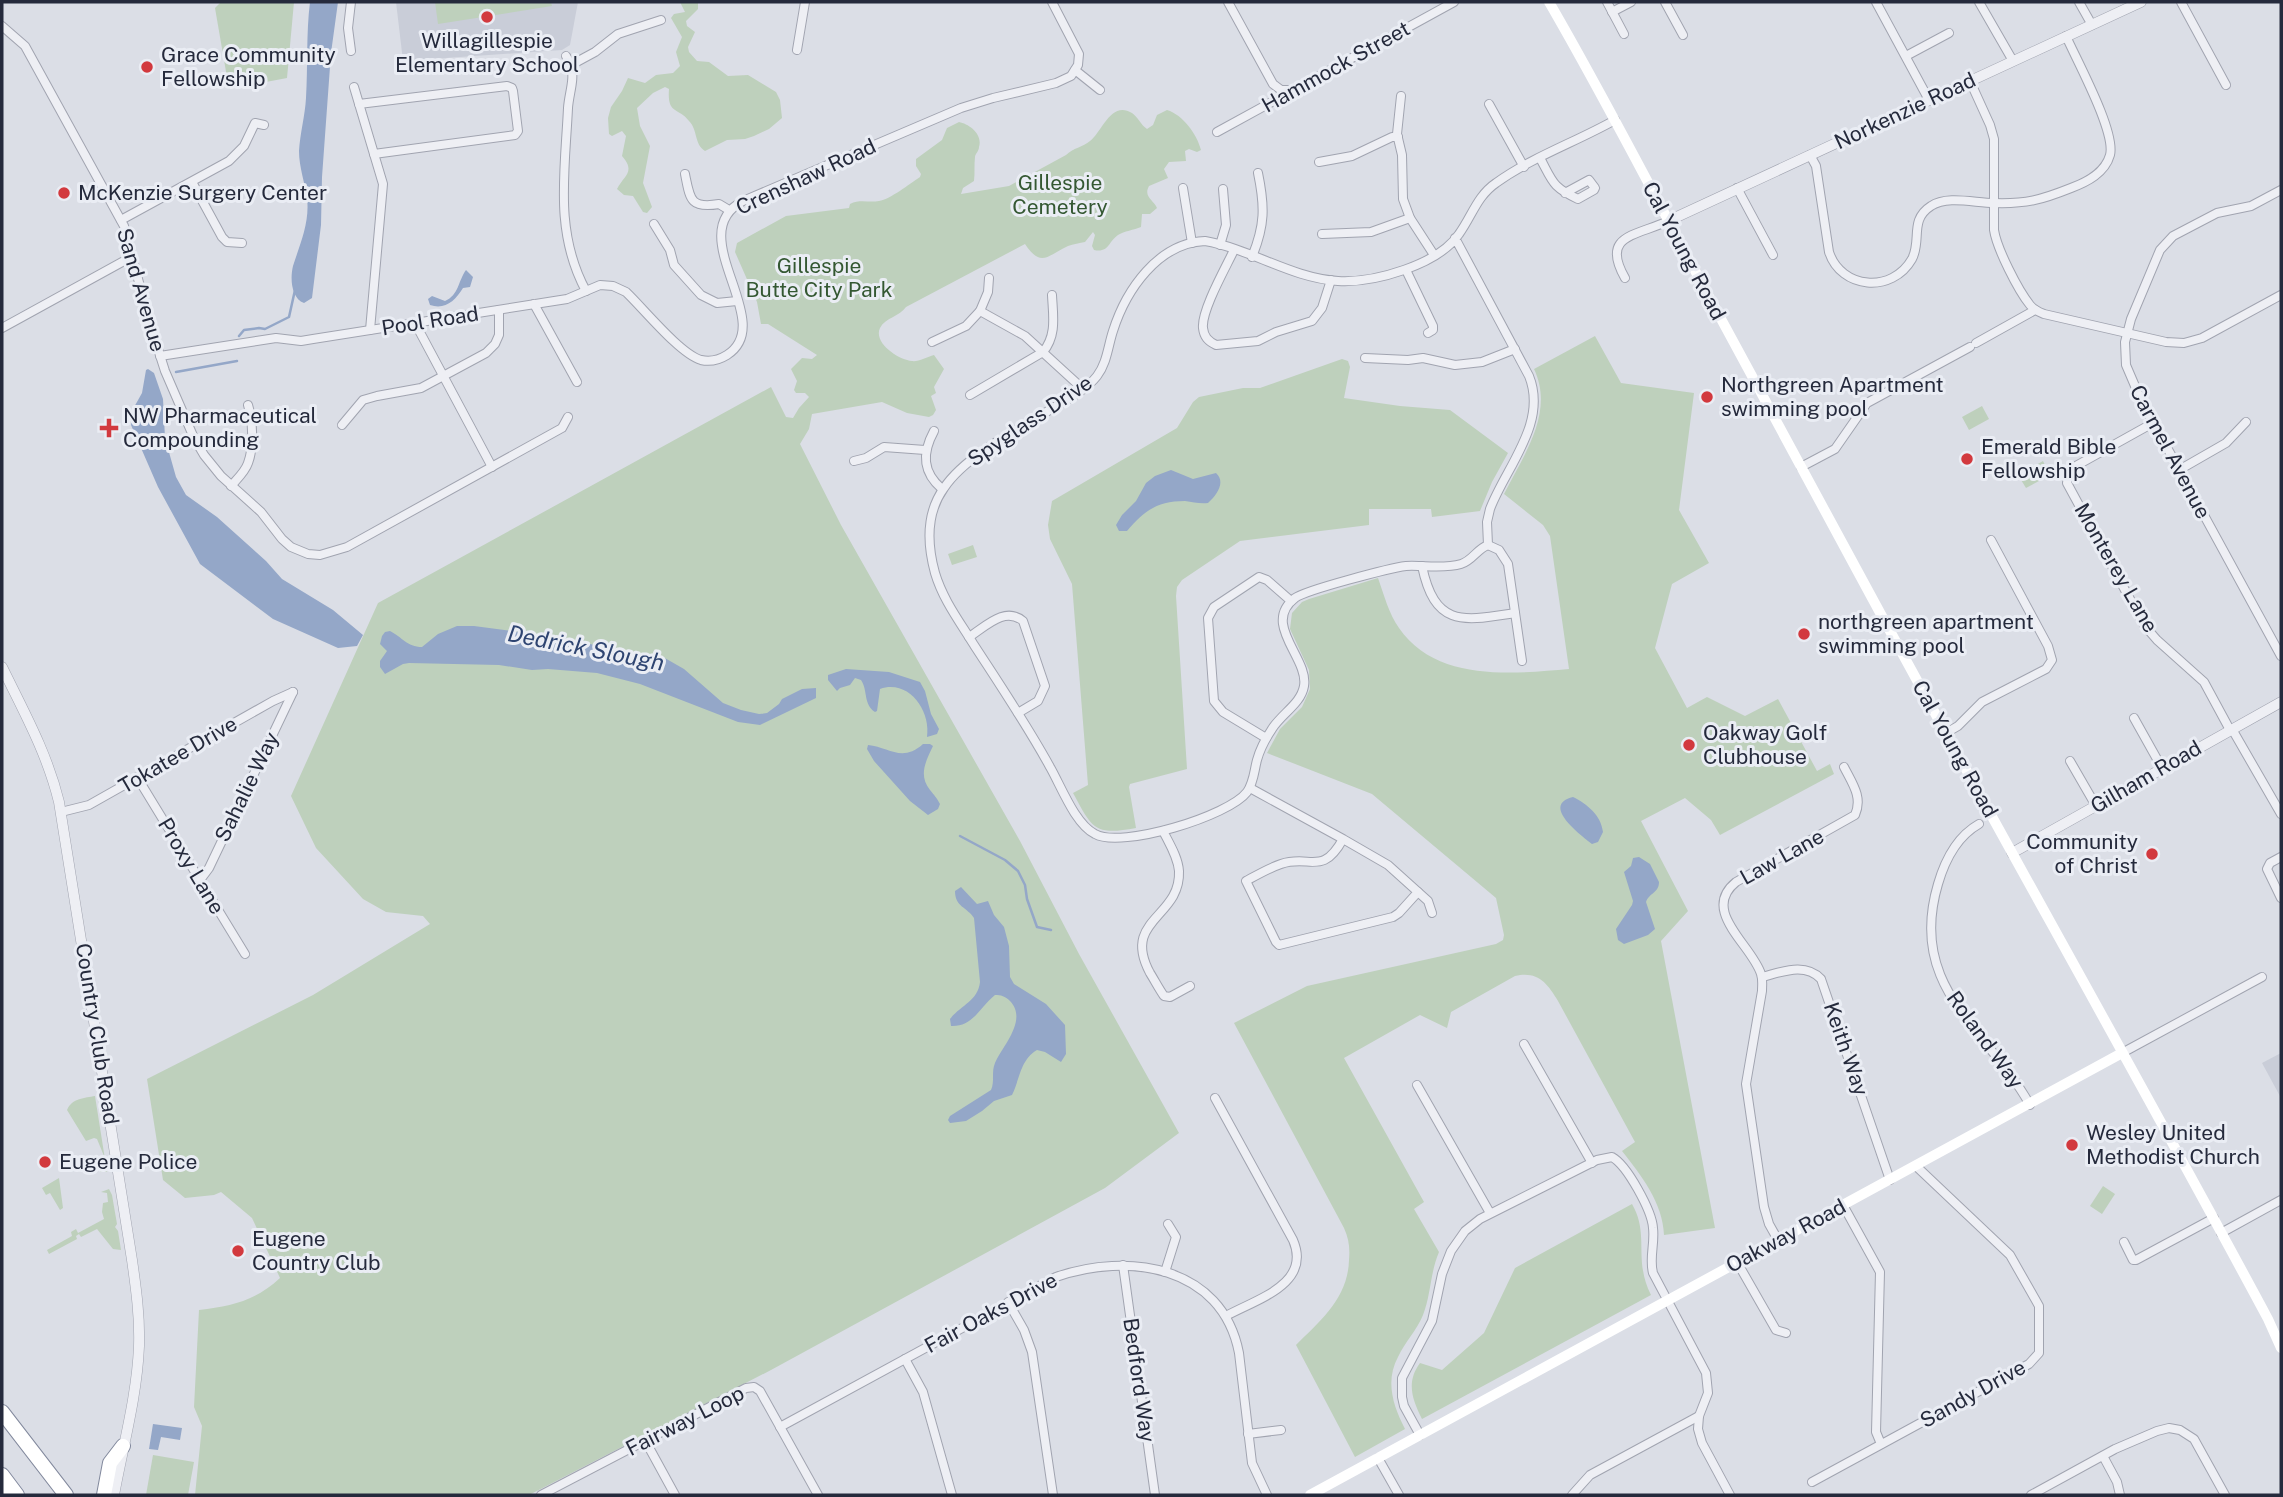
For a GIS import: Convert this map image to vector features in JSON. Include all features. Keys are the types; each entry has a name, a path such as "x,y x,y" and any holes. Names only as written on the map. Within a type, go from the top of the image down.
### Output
{"highway":[{"path":"2,1412 66,1495"},
{"path":"104,1495 110,1463 123,1446"},
{"path":"2,1475 17,1495"}],"main road":[{"name":"Cal Young Road","path":"1549,2 1946,733 2277,1332 2281,1348"},
{"name":"Oakway Road","path":"1310,1495 2122,1053"}],"street":[{"path":"351,2 348,28 351,51"},
{"path":"797,50 805,2"},
{"path":"1052,2 1078,50 1079,60 1075,71 1100,90"},
{"path":"1228,2 1275,86 1283,91 1296,89"},
{"name":"Hammock Street","path":"1217,132 1454,2"},
{"path":"1607,2 1624,34"},
{"path":"1612,12 1631,2"},
{"path":"1665,2 1683,35"},
{"path":"1876,2 1929,100"},
{"path":"1979,2 2012,61"},
{"path":"2080,2 2092,25"},
{"name":"Norkenzie Road","path":"1668,221 2141,2"},
{"path":"2181,2 2226,85"},
{"path":"571,65 595,52 618,34 662,20"},
{"name":"Sand Avenue","path":"2,26 25,46 121,220 160,356 199,447 215,470 261,512 286,544 301,552 320,555 347,547 562,428 568,417"},
{"path":"1906,56 1949,33"},
{"path":"1810,155 1816,169 1830,257 1838,270 1856,282 1881,282 1905,267 1914,251 1918,220 1931,205 1947,201 2035,202 2079,185 2104,167 2110,155 2111,142 2107,128 2066,36"},
{"path":"566,56 573,77 568,104 564,225 572,261 586,291"},
{"name":"Crenshaw Road","path":"546,302 571,298 605,284 621,288 686,352 707,361 725,356 739,341 743,324 720,236 722,223 729,211 743,201 961,108 1056,83 1075,71"},
{"path":"1970,81 1994,139 1994,230 1998,246 2035,310 2171,342 2190,342 2207,336 2281,295"},
{"path":"359,104 507,86 513,91 518,131 514,135 374,154"},
{"path":"354,87 383,184 370,330"},
{"path":"1401,96 1398,137 1402,155 1403,199 1410,218 1434,255"},
{"path":"1489,104 1524,167"},
{"path":"1183,188 1192,243 1220,245 1302,274 1331,280 1368,280 1406,270 1434,255 1455,239 1482,195 1497,182 1615,120"},
{"path":"121,220 192,182 238,153 255,123 264,125"},
{"path":"1319,162 1352,156 1392,137 1398,137"},
{"path":"1540,158 1557,189 1565,193"},
{"path":"1252,257 1264,220 1263,194 1258,173"},
{"path":"685,174 689,191 696,203 703,206 719,204 729,211"},
{"path":"192,182 222,237 227,242 242,243"},
{"path":"1737,188 1773,255"},
{"path":"1220,245 1226,225 1223,189"},
{"name":"Carmel Avenue","path":"2281,190 2246,208 2217,213 2170,239 2157,254 2127,332 2125,356 2129,373 2153,424 2281,656"},
{"path":"1322,234 1371,232 1410,218"},
{"path":"1625,278 1616,260 1619,244 1628,237 1668,221"},
{"path":"654,224 670,250 674,265 701,295 717,303 737,302"},
{"path":"1455,239 1532,382 1534,411 1529,428 1490,509 1487,522 1488,545"},
{"name":"Spyglass Drive","path":"1192,243 1166,254 1144,275 1120,313 1101,369 1083,389 988,448 958,471 942,489 930,524 932,557 942,591 1018,713 1077,817 1090,831 1101,837 1115,839 1163,831 1227,807 1240,799 1250,788"},
{"path":"1234,250 1203,318 1204,335 1216,345 1258,341 1276,332 1312,321 1322,308 1331,280"},
{"path":"2,328 133,256"},
{"path":"1406,270 1433,326 1433,330 1428,333"},
{"path":"932,342 966,326 986,300 989,278"},
{"path":"970,395 1043,352 1054,330 1052,295"},
{"name":"Pool Road","path":"160,356 280,338 300,341 546,302"},
{"path":"534,304 577,382"},
{"path":"342,425 363,400 418,390 493,348 500,330 499,310"},
{"path":"1801,467 1832,451 1867,403 2035,310"},
{"path":"979,311 1016,330 1083,389"},
{"path":"415,323 492,467"},
{"path":"1365,358 1423,358 1447,365 1461,365 1488,361 1515,349"},
{"path":"231,486 249,461 252,419 248,405"},
{"path":"2179,470 2226,443 2246,422"},
{"name":"Monterey Lane","path":"2153,424 2074,467 2067,476 2068,486 2144,625 2203,682 2281,814"},
{"path":"934,431 925,450 931,476 942,489"},
{"path":"854,461 866,458 884,447 925,450"},
{"path":"1946,733 1958,726 1982,702 2046,669 2052,660 2048,646 1991,540"},
{"path":"1432,913 1428,901 1388,866 1250,788 1257,759 1266,738 1277,720 1298,700 1304,684 1303,673 1283,626 1284,615 1291,601 1304,593 1390,569 1462,564 1481,547 1488,545 1500,550 1506,559 1522,661"},
{"path":"1422,566 1431,594 1440,607 1453,616 1472,620 1515,613"},
{"path":"1266,738 1223,712 1214,701 1208,618 1214,607 1259,577 1267,580 1291,601"},
{"path":"970,637 1006,615 1014,615 1023,621 1045,686 1038,701 1018,713"},
{"name":"Country Club Road","path":"2,667 42,746 53,776 61,812 138,1303 137,1370 114,1495"},
{"name":"Tokatee Drive","path":"61,812 89,806 293,692"},
{"name":"Sahalie Way","path":"200,880 209,868 293,692"},
{"name":"Gilham Road","path":"2012,853 2281,702"},
{"path":"2134,718 2162,768"},
{"path":"2070,761 2096,806"},
{"name":"Law Lane","path":"1762,977 1724,913 1726,894 1736,882 1855,815 1859,799 1844,767"},
{"name":"Proxy Lane","path":"137,778 245,954"},
{"name":"Roland Way","path":"1979,824 1958,842 1939,878 1931,919 1934,951 1942,980 1955,1006 2010,1072 2030,1105"},
{"path":"1163,831 1176,858 1178,880 1173,898 1144,933 1143,956 1164,996 1170,997 1190,986"},
{"path":"1343,839 1335,852 1323,861 1282,864 1246,881 1275,945 1392,917 1399,914 1418,892"},
{"path":"2277,859 2269,865 2267,871 2281,898"},
{"name":"Keith Way","path":"1762,977 1802,968 1815,973 1821,979 1891,1180"},
{"path":"1762,977 1746,1084 1765,1208 1769,1224 1778,1240"},
{"name":"Oakway Road","path":"2122,1053 2262,977"},
{"path":"1524,1044 1592,1163"},
{"path":"1417,1085 1490,1213"},
{"path":"1215,1098 1293,1240 1298,1259 1295,1271 1284,1284 1226,1316"},
{"path":"1420,1435 1403,1401 1402,1384 1404,1373 1432,1321 1442,1274 1451,1251 1465,1231 1490,1213 1592,1163 1612,1157 1621,1163 1649,1212 1653,1226 1651,1268 1707,1377 1707,1398 1699,1416 1698,1429 1702,1443"},
{"name":"Sandy Drive","path":"1812,1482 2029,1364 2039,1353 2039,1306 2010,1255 1916,1166"},
{"path":"2221,1233 2281,1200"},
{"path":"1843,1205 1881,1276 1876,1432 1881,1444"},
{"path":"2124,1242 2136,1260 2214,1219"},
{"path":"1165,1272 1176,1237 1168,1224"},
{"path":"1737,1262 1776,1330 1786,1333"},
{"name":"Bedford Way","path":"1123,1265 1155,1495"},
{"name":"Fair Oaks Drive","path":"780,1427 1008,1302 1065,1274 1086,1268 1139,1266 1185,1280 1216,1302 1226,1316 1238,1345 1254,1469 1268,1495"},
{"path":"1008,1302 1024,1330 1032,1352 1053,1495"},
{"path":"905,1359 923,1392 952,1495"},
{"name":"Fairway Loop","path":"541,1495 750,1387 760,1391 818,1495"},
{"path":"1572,1495 1590,1475 1699,1416"},
{"path":"2031,1495 2103,1456 2157,1431 2181,1425 2197,1443 2225,1495"},
{"path":"1681,1426 1692,1428 1730,1495"},
{"path":"1248,1434 1281,1430"},
{"path":"646,1442 675,1495"},
{"path":"2103,1456 2115,1478 2120,1495"},
{"path":"1378,1458 1399,1495"}],"shaded area":[{"name":"Willagillespie Elementary School","path":"396,2 578,2 570,45 562,50 403,61"},
{"path":"2281,1053 2281,1098 2262,1063"}],"green space":[{"path":"221,2 294,2 287,78 229,89 215,8"},
{"path":"435,2 551,2 552,6 438,24"},
{"path":"680,2 698,2 698,9 686,21 687,26 695,32 688,47 689,52 697,61 709,62 728,76 748,75 776,92 782,118 769,129 754,136 727,140 705,151 699,145 692,125 672,107 669,89 665,87 653,93 637,108 640,126 650,146 643,183 652,207 647,213 643,212 633,196 624,195 617,189 628,170 622,156 626,136 622,131 612,136 609,134 608,118 611,107 628,78 645,83 656,75 673,73 680,66 676,52 682,37 671,18 674,14 685,12"},
{"name":"Eugene Country Club","path":"1167,110 1189,126 1201,150 1197,152 1189,149 1185,151 1186,161 1169,162 1164,169 1168,178 1149,186 1148,196 1157,208 1150,214 1142,214 1141,227 1120,234 1099,251 1092,246 1095,235 1093,232 1085,242 1068,246 1045,258 1036,256 1025,244 906,307 882,325 880,339 888,350 907,360 917,361 934,355 944,369 934,387 936,393 931,396 936,410 933,415 929,417 907,413 882,402 812,414 809,429 800,444 841,525 1020,841 1079,954 1179,1133 1105,1188 771,1370 529,1495 195,1495 202,1426 194,1407 199,1310 243,1301 280,1278 252,1218 221,1192 185,1198 163,1180 147,1079 313,995 430,924 423,916 386,912 363,899 316,848 291,796 378,603 771,387 786,417 793,418 809,397 794,390 797,381 791,369 802,358 812,359 817,355 768,324 761,324 757,302 735,252 737,243 786,216 849,208 850,204 879,201 889,197 920,177 916,159 942,140 947,128 959,122 974,130 980,142 975,157 974,181 963,188 961,194 1009,186 1087,143 1118,111 1132,113 1147,129 1153,125 1157,115"},
{"path":"1595,336 1621,383 1694,393 1679,510 1709,563 1672,584 1655,648 1687,708 1707,697 1745,716 1778,699 1817,771 1830,764 1834,774 1720,835 1711,820 1685,798 1641,821 1688,911 1661,941 1715,1228 1664,1235 1663,1223 1655,1201 1622,1151 1635,1142 1558,1001 1546,984 1536,977 1515,976 1451,1012 1447,1028 1420,1015 1344,1058 1424,1202 1414,1209 1439,1252 1423,1315 1401,1352 1392,1375 1394,1402 1405,1429 1355,1457 1296,1345 1332,1307 1344,1286 1349,1260 1347,1236 1234,1023 1307,986 1496,944 1503,940 1504,935 1496,898 1372,794 1267,753 1280,729 1302,707 1310,689 1309,670 1290,629 1292,613 1302,602 1309,599 1378,578 1399,628 1415,645 1433,658 1476,671 1569,669 1550,536 1543,525 1504,494 1534,434 1539,418 1540,385 1534,369"},
{"path":"1342,359 1348,361 1350,367 1344,398 1450,410 1508,453 1480,511 1432,517 1431,509 1369,509 1369,525 1240,541 1182,580 1177,587 1176,596 1187,769 1130,784 1136,828 1111,831 1096,827 1090,822 1073,793 1088,785 1072,584 1050,539 1048,525 1052,501 1177,428 1199,397 1243,388 1260,388"},
{"path":"1982,406 1989,419 1969,430 1962,417"},
{"path":"2043,461 2050,475 2026,488 2018,475"},
{"path":"973,545 977,557 952,565 948,554"},
{"path":"95,1096 107,1172 100,1172 104,1156 97,1139 86,1141 67,1110 75,1101"},
{"path":"59,1178 63,1208 60,1210 50,1193 46,1195 42,1188"},
{"path":"2103,1186 2115,1194 2102,1214 2090,1206"},
{"path":"109,1189 121,1250 113,1249 97,1229 81,1237 79,1234 77,1239 49,1254 47,1250 72,1236 71,1232 76,1229 78,1233 104,1219 103,1203 108,1202 107,1193 101,1192"},
{"path":"1632,1204 1640,1226 1643,1270 1651,1295 1422,1419 1412,1391 1413,1377 1420,1363 1442,1370 1484,1333 1515,1268"},
{"path":"153,1455 194,1462 188,1495 146,1495"}],"water":[{"path":"310,2 338,2 331,53 321,225 312,298 304,303 296,297 292,276 307,216 307,198 299,151 306,98"},
{"path":"466,270 473,277 470,287 463,288 457,297 445,305 430,305 428,299 432,296 445,301 450,298"},
{"path":"148,369 154,373 163,399 165,438 176,477 186,495 217,517 282,579 333,610 363,635 357,646 338,648 273,619 200,564 158,487 131,425 133,409 142,393"},
{"path":"1171,470 1193,479 1216,473 1220,480 1219,488 1208,503 1175,501 1159,505 1145,513 1127,531 1119,531 1116,525 1136,501 1146,483"},
{"path":"457,626 564,638 634,654 663,657 684,669 723,703 759,714 767,713 782,699 802,689 816,688 816,698 760,725 738,722 640,684 597,673 532,670 499,665 409,663 385,674 380,667 380,661 387,651 380,644 385,632 390,631 408,644 422,647 438,634"},
{"path":"846,669 889,672 920,682 939,729 937,734 927,737 922,708 909,693 900,689 880,689 875,712 867,701 861,680 855,678 850,685 837,691 828,680 828,675"},
{"path":"923,744 933,746 924,768 924,779 940,804 938,809 928,815 910,801 874,761 867,749 868,745 902,753 915,750"},
{"path":"1573,797 1588,807 1599,820 1603,832 1598,842 1592,844 1572,827 1562,813 1560,806"},
{"path":"1639,857 1650,864 1659,882 1646,902 1655,929 1648,935 1624,944 1618,940 1616,929 1633,901 1624,872 1631,866 1633,858"},
{"path":"961,887 977,904 988,901 994,915 1004,927 1009,946 1010,977 1014,984 1046,1004 1065,1025 1066,1054 1061,1062 1037,1050 1024,1064 1012,1095 994,1101 966,1121 950,1123 950,1116 991,1090 995,1063 1012,1032 1016,1016 1010,1001 995,995 971,1020 951,1026 950,1019 973,998 980,982 974,918 959,904 955,891"},
{"path":"153,1424 182,1428 180,1440 161,1437 158,1450 149,1449"}],"waterway":[{"name":"Dedrick Slough","path":"239,336 244,330 265,329 289,317 295,290"},
{"name":"Dedrick Slough","path":"176,372 237,361"},
{"name":"Dedrick Slough","path":"960,836 1005,860 1018,871 1025,885 1037,927 1051,930"}],"place":[{"name":"Willagillespie Elementary School","path":"487,17"},
{"name":"Grace Community Fellowship","path":"147,67"},
{"name":"McKenzie Surgery Center","path":"64,193"},
{"name":"Northgreen Apartment swimming pool","path":"1707,397"},
{"name":"NW Pharmaceutical Compounding","path":"109,428"},
{"name":"Emerald Bible Fellowship","path":"1967,459"},
{"name":"northgreen apartment swimming pool","path":"1804,634"},
{"name":"Oakway Golf Clubhouse","path":"1689,745"},
{"name":"Community of Christ","path":"2152,854"},
{"name":"Wesley United Methodist Church","path":"2072,1145"},
{"name":"Eugene Police","path":"45,1162"},
{"name":"Eugene Country Club","path":"238,1251"}],"park label":[{"name":"Gillespie Cemetery","path":"1060,195"},
{"name":"Gillespie Butte City Park","path":"819,278"}]}
